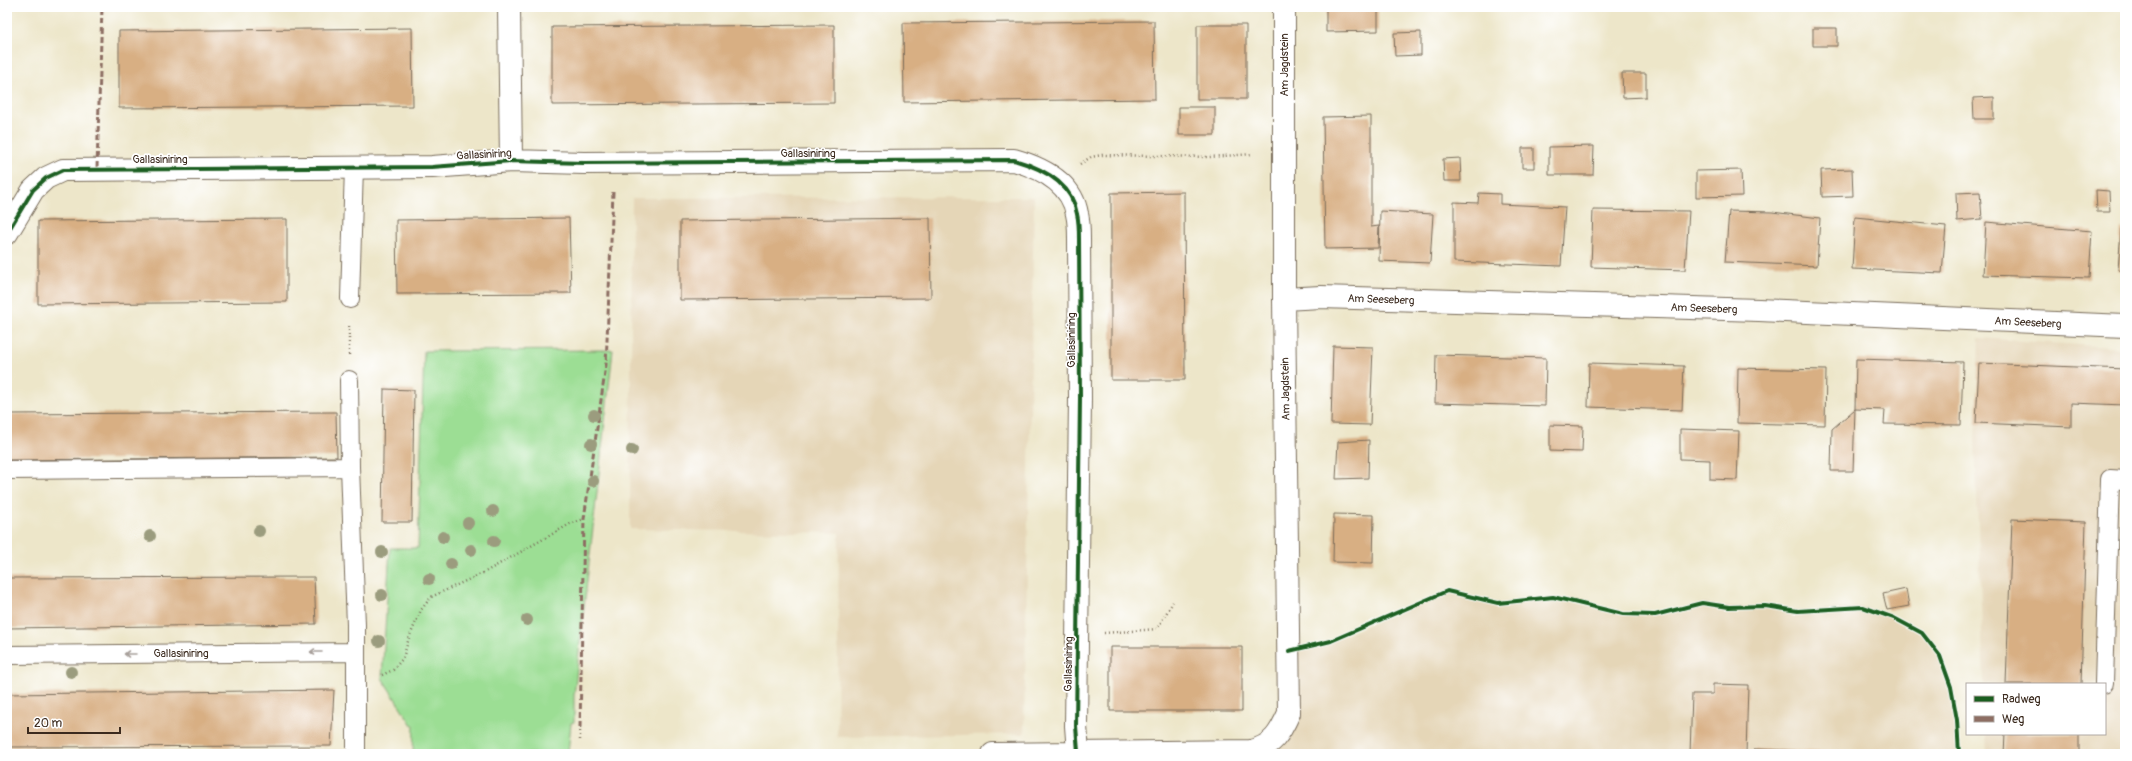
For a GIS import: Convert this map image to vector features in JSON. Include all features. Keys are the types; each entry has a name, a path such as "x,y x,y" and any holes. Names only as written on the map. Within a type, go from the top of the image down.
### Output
{"street":[{"name":"Gallasiniring","path":"509,7 510,161"},
{"name":"Am Jagdstein","path":"1078,752 1251,751 1263,749 1273,742 1282,730 1289,713 1284,299 1284,7"},
{"name":"Gallasiniring","path":"7,233 33,190 46,178 63,170 432,166 510,161 592,163 1014,160 1029,164 1059,182 1073,201 1077,214 1079,239 1080,398 1076,726 1078,752"},
{"name":"Am Seeseberg","path":"1284,299 1321,297 1751,310 2125,326"},
{"path":"993,754 1078,752"}],"lane":[{"path":"350,299 354,167"},
{"path":"349,380 356,754"},
{"path":"7,470 350,467"},
{"path":"2104,683 2110,479 2125,480"},
{"name":"Gallasiniring","path":"7,655 355,652"}],"path":[{"path":"1078,166 1091,157 1102,155 1209,157 1253,154"},
{"path":"380,676 393,670 403,658 409,638 421,610 431,597 485,572 570,524 584,519"},
{"path":"1100,633 1157,629 1173,602"},
{"path":"580,727 580,742"}],"shaded area":[{"path":"1034,197 1024,734 837,737 839,533 630,529 632,198"},
{"path":"1979,338 2125,348 2125,754 1987,754 1986,735 2106,735 2106,683 1984,683 1975,442"},
{"path":"1447,591 1498,603 1553,597 1623,614 1655,615 1702,603 1729,607 1765,606 1799,611 1863,607 1894,618 1922,633 1940,656 1951,687 1957,720 1957,754 1264,754 1289,713 1291,653 1331,641"}],"green space":[{"path":"613,350 574,696 574,722 571,723 568,754 413,754 414,725 412,725 382,678 390,548 418,548 424,351"}],"building":[{"path":"1326,7 1378,7 1378,31 1326,32"},
{"path":"1154,21 1155,99 904,102 903,23"},
{"path":"834,25 834,103 552,105 552,27"},
{"path":"1197,25 1246,25 1246,99 1197,99"},
{"path":"412,28 413,106 119,108 119,31"},
{"path":"1813,28 1837,28 1837,46 1813,46"},
{"path":"1421,32 1421,55 1395,56 1394,33"},
{"path":"1622,73 1646,73 1646,97 1623,98"},
{"path":"1994,97 1994,119 1974,119 1973,98"},
{"path":"1179,107 1215,107 1215,135 1179,135"},
{"path":"1371,116 1371,227 1379,226 1378,248 1325,249 1323,117"},
{"path":"1594,146 1593,175 1549,175 1549,147"},
{"path":"1522,148 1534,148 1534,168 1522,168"},
{"path":"1460,158 1461,181 1444,181 1443,159"},
{"path":"1852,169 1853,196 1822,197 1821,170"},
{"path":"1741,170 1742,196 1696,197 1696,171"},
{"path":"2096,190 2109,191 2110,212 2097,212"},
{"path":"1184,192 1185,380 1111,380 1111,193"},
{"path":"1980,192 1982,219 1957,221 1956,193"},
{"path":"1479,193 1500,194 1500,204 1565,207 1561,266 1454,262 1454,202 1478,203"},
{"path":"1593,210 1689,211 1685,270 1591,267"},
{"path":"1380,211 1433,214 1430,263 1379,261"},
{"path":"1729,211 1772,212 1820,218 1817,266 1725,262"},
{"path":"1855,217 1946,226 1942,273 1852,269"},
{"path":"569,218 571,293 397,294 396,220"},
{"path":"930,218 931,298 680,300 680,221"},
{"path":"287,219 287,302 38,304 38,221"},
{"path":"1986,222 2092,231 2089,278 1983,275"},
{"path":"2121,229 2125,230 2125,271 2118,270"},
{"path":"1333,346 1373,347 1370,425 1331,424"},
{"path":"1436,355 1546,358 1545,406 1435,403"},
{"path":"1856,359 1963,362 1961,425 1884,424 1885,410 1855,409"},
{"path":"1589,363 1684,366 1682,410 1588,407"},
{"path":"1979,363 2125,369 2125,405 2071,403 2071,427 1976,423"},
{"path":"1738,368 1826,370 1825,425 1737,423"},
{"path":"384,389 414,390 412,522 382,522"},
{"path":"1855,409 1853,471 1831,471 1832,429"},
{"path":"336,412 337,457 7,460 7,414"},
{"path":"1550,425 1583,426 1582,452 1550,451"},
{"path":"1680,429 1739,431 1737,480 1710,479 1710,460 1680,459"},
{"path":"1369,440 1368,478 1336,479 1338,442"},
{"path":"1334,514 1374,515 1373,563 1333,562"},
{"path":"2012,519 2086,522 2081,683 2006,683"},
{"path":"314,577 316,624 7,628 7,578"},
{"path":"1906,589 1909,606 1887,610 1883,594"},
{"path":"1110,647 1242,647 1242,711 1110,711"},
{"path":"1713,684 1748,685 1746,754 1690,754 1692,694 1713,694"},
{"path":"334,690 331,746 7,747 7,694"},
{"path":"2005,735 2079,735 2079,754 2004,754"},
{"path":"1755,749 1864,753 1864,754 1754,754"}],"marked path":[{"path":"97,168 102,7"},
{"path":"580,727 584,519 606,365 613,192"}],"cycle path":[{"path":"7,233 33,190 46,178 63,170 432,167 511,161 584,163 1014,160 1035,167 1054,178 1069,194 1074,203 1079,226 1080,398 1076,726 1078,752"},
{"path":"1289,651 1331,641 1447,591 1498,603 1553,597 1623,614 1655,615 1702,603 1729,607 1765,606 1798,611 1863,607 1894,618 1922,633 1940,656 1951,687 1957,720 1959,754"}]}
